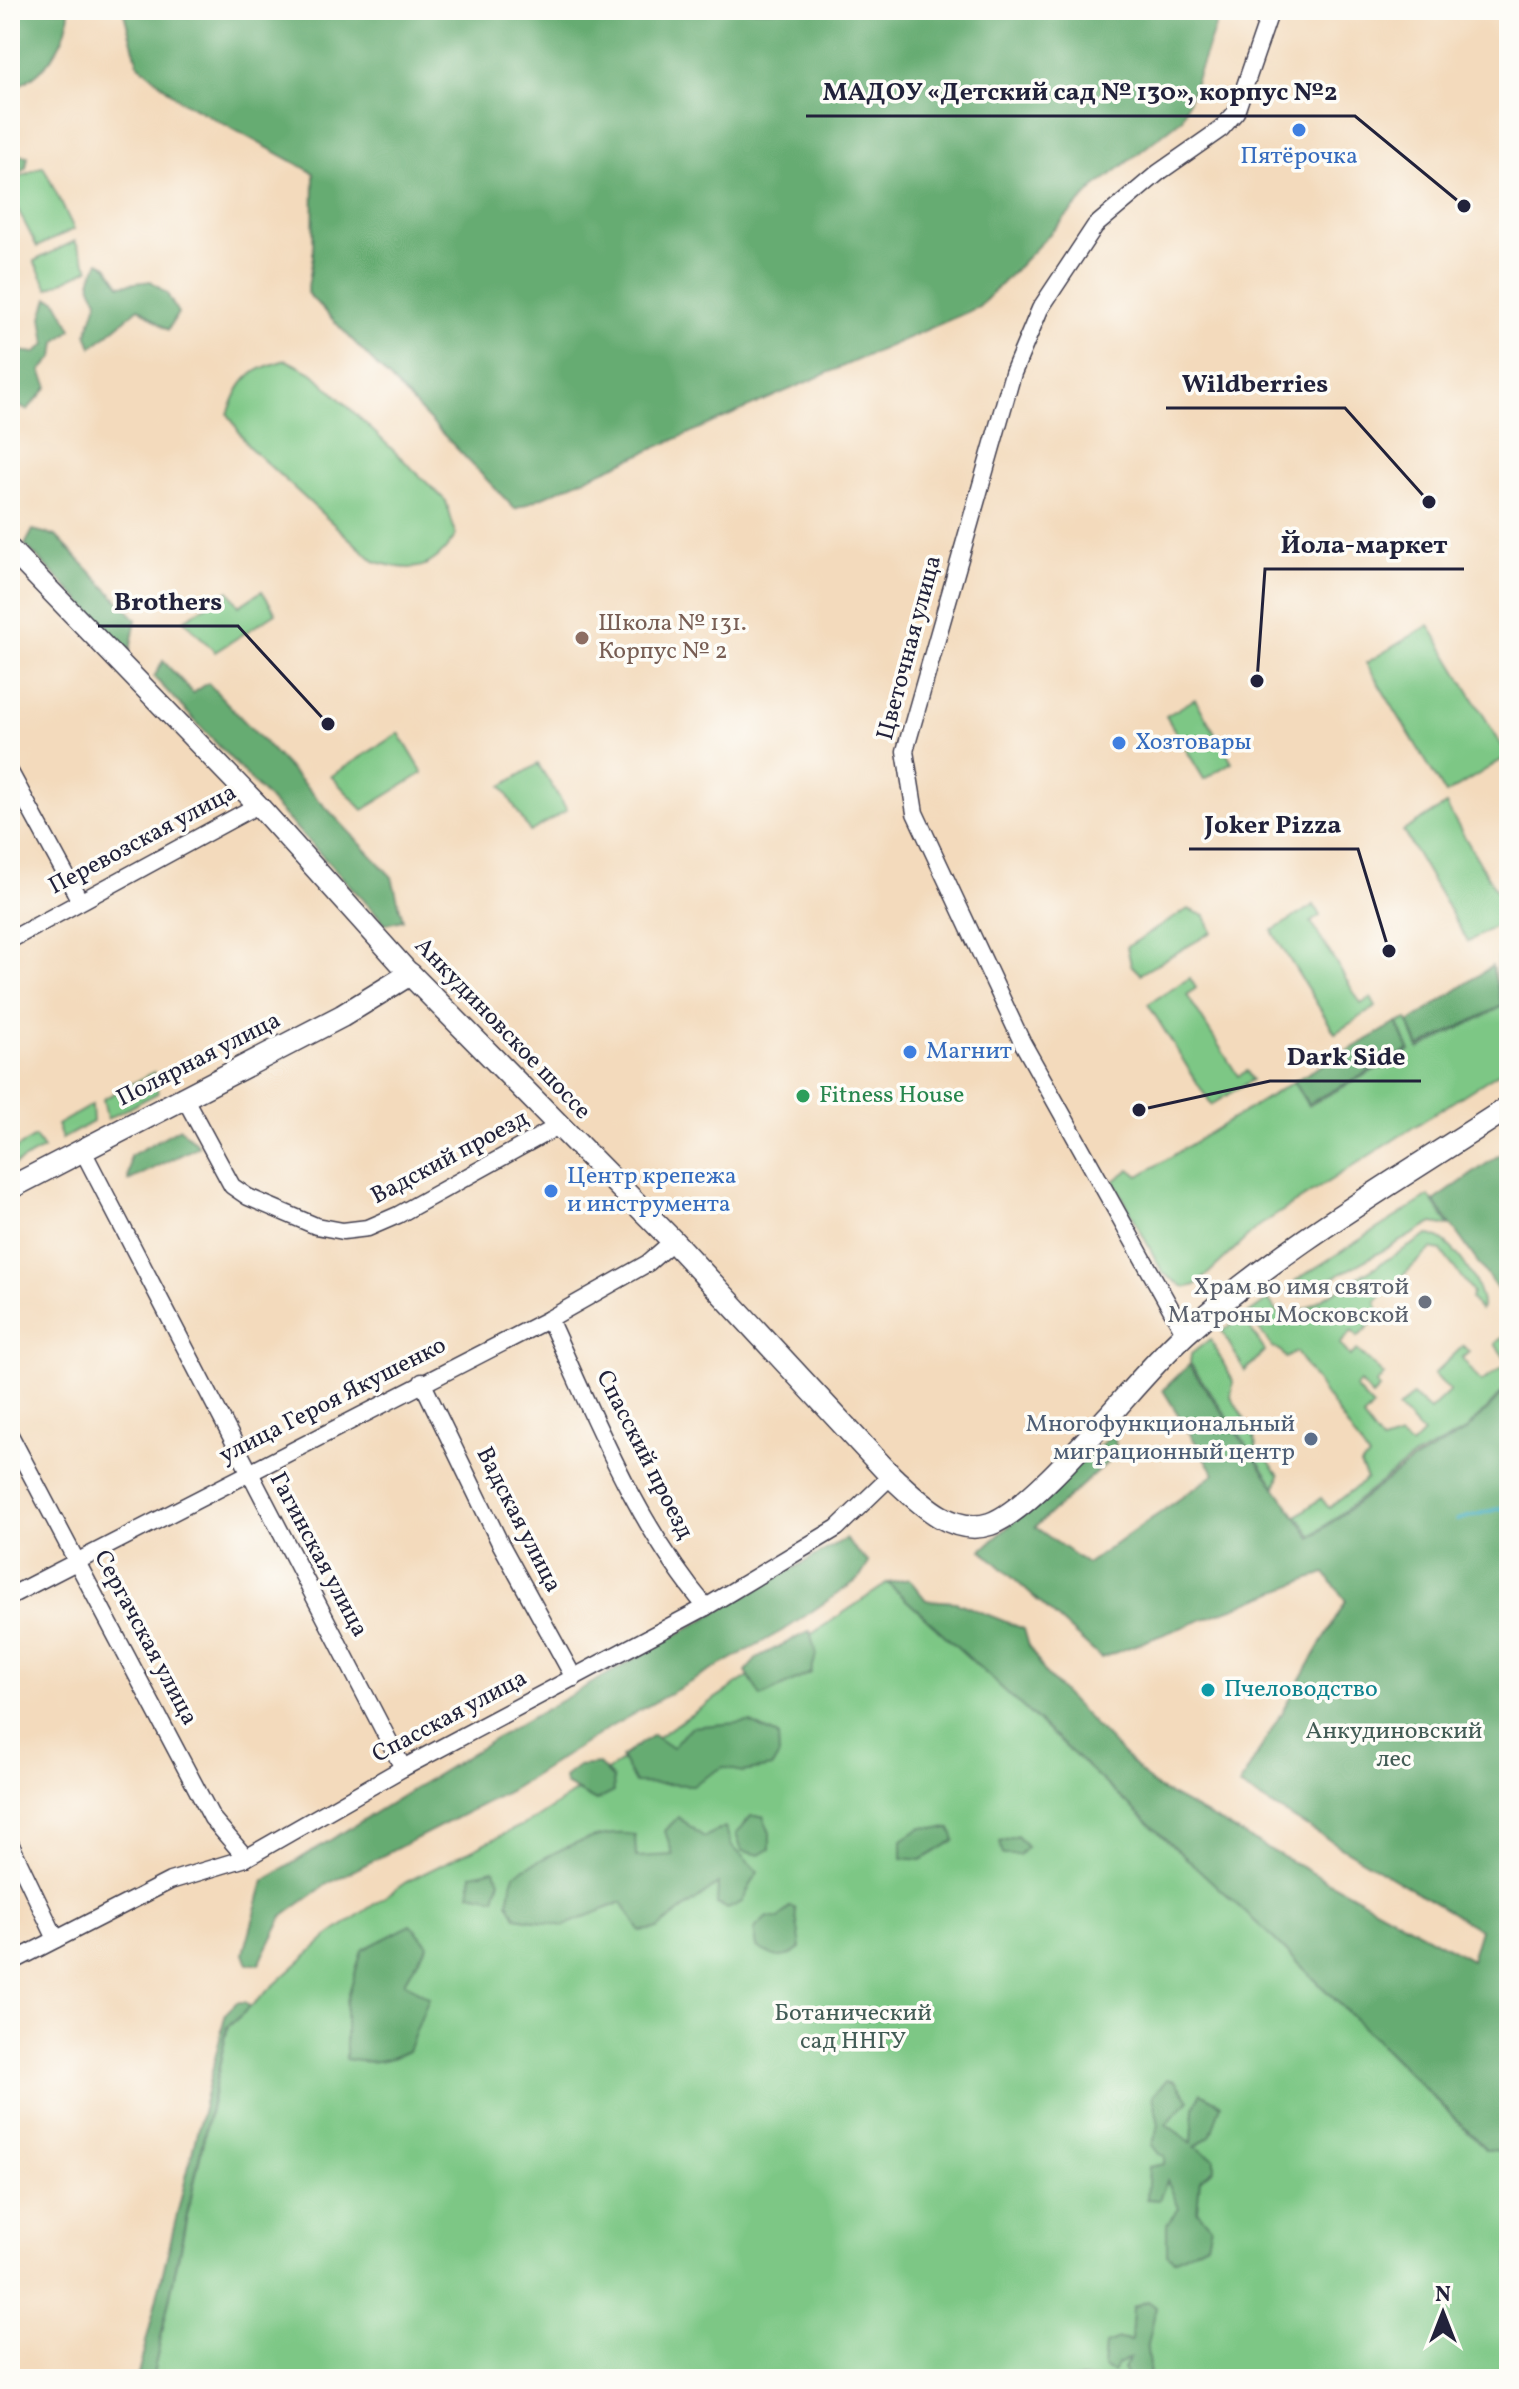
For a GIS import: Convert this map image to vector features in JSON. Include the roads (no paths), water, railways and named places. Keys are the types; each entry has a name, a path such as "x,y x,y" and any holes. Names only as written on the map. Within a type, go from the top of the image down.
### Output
{"main road":[{"name":"Анкудиновское шоссе","path":"410,974 673,1241 891,1476 920,1503 950,1522 969,1527 988,1525 1011,1514 1099,1427 1185,1334"},
{"name":"Полярная улица","path":"10,1188 342,1016 410,974"},
{"path":"1185,1334 1308,1240 1509,1107"}],"street":[{"name":"Цветочная улица","path":"1185,1334 1022,1042 915,813 905,751 908,729 1013,373 1040,309 1095,226 1158,173 1221,129 1236,112 1271,10"},
{"name":"Анкудиновское шоссе","path":"10,549 258,805 410,974"},
{"path":"10,772 80,901"},
{"name":"Перевозская улица","path":"10,940 258,805"},
{"name":"Вадский проезд","path":"184,1097 232,1186 248,1197 316,1226 343,1231 368,1228 398,1215 560,1125"},
{"name":"Гагинская улица","path":"83,1151 403,1768"},
{"name":"улица Героя Якушенко","path":"10,1596 549,1319 648,1263 673,1241"},
{"name":"Спасский проезд","path":"549,1319 648,1524 683,1580 706,1607"},
{"name":"Вадская улица","path":"422,1382 500,1543 574,1678"},
{"name":"Сергачская улица","path":"10,1435 212,1818 246,1858"},
{"name":"Спасская улица","path":"10,1963 170,1881 246,1858 403,1768 706,1607 837,1528 891,1476"},
{"path":"10,1843 56,1939"}],"waterway":[{"path":"1457,1520 1509,1506"}],"place":[{"name":"Пятёрочка","path":"1299,130"},
{"name":"МАДОУ «Детский сад № 130», корпус №2","path":"1464,206"},
{"name":"Wildberries","path":"1429,502"},
{"name":"Школа № 131. Корпус № 2","path":"582,638"},
{"name":"Йола-маркет","path":"1257,681"},
{"name":"Brothers","path":"328,724"},
{"name":"Хозтовары","path":"1119,743"},
{"name":"Joker Pizza","path":"1389,951"},
{"name":"Магнит","path":"910,1052"},
{"name":"Fitness House","path":"803,1096"},
{"name":"Dark Side","path":"1139,1110"},
{"name":"Центр крепежа и инструмента","path":"551,1191"},
{"name":"Храм во имя святой Матроны Московской","path":"1425,1302"},
{"name":"Многофункциональный миграционный центр","path":"1311,1439"},
{"name":"Пчеловодство","path":"1208,1690"}],"park label":[{"name":"Анкудиновский лес","path":"1394,1746"},
{"name":"Ботанический сад ННГУ","path":"853,2028"}]}
